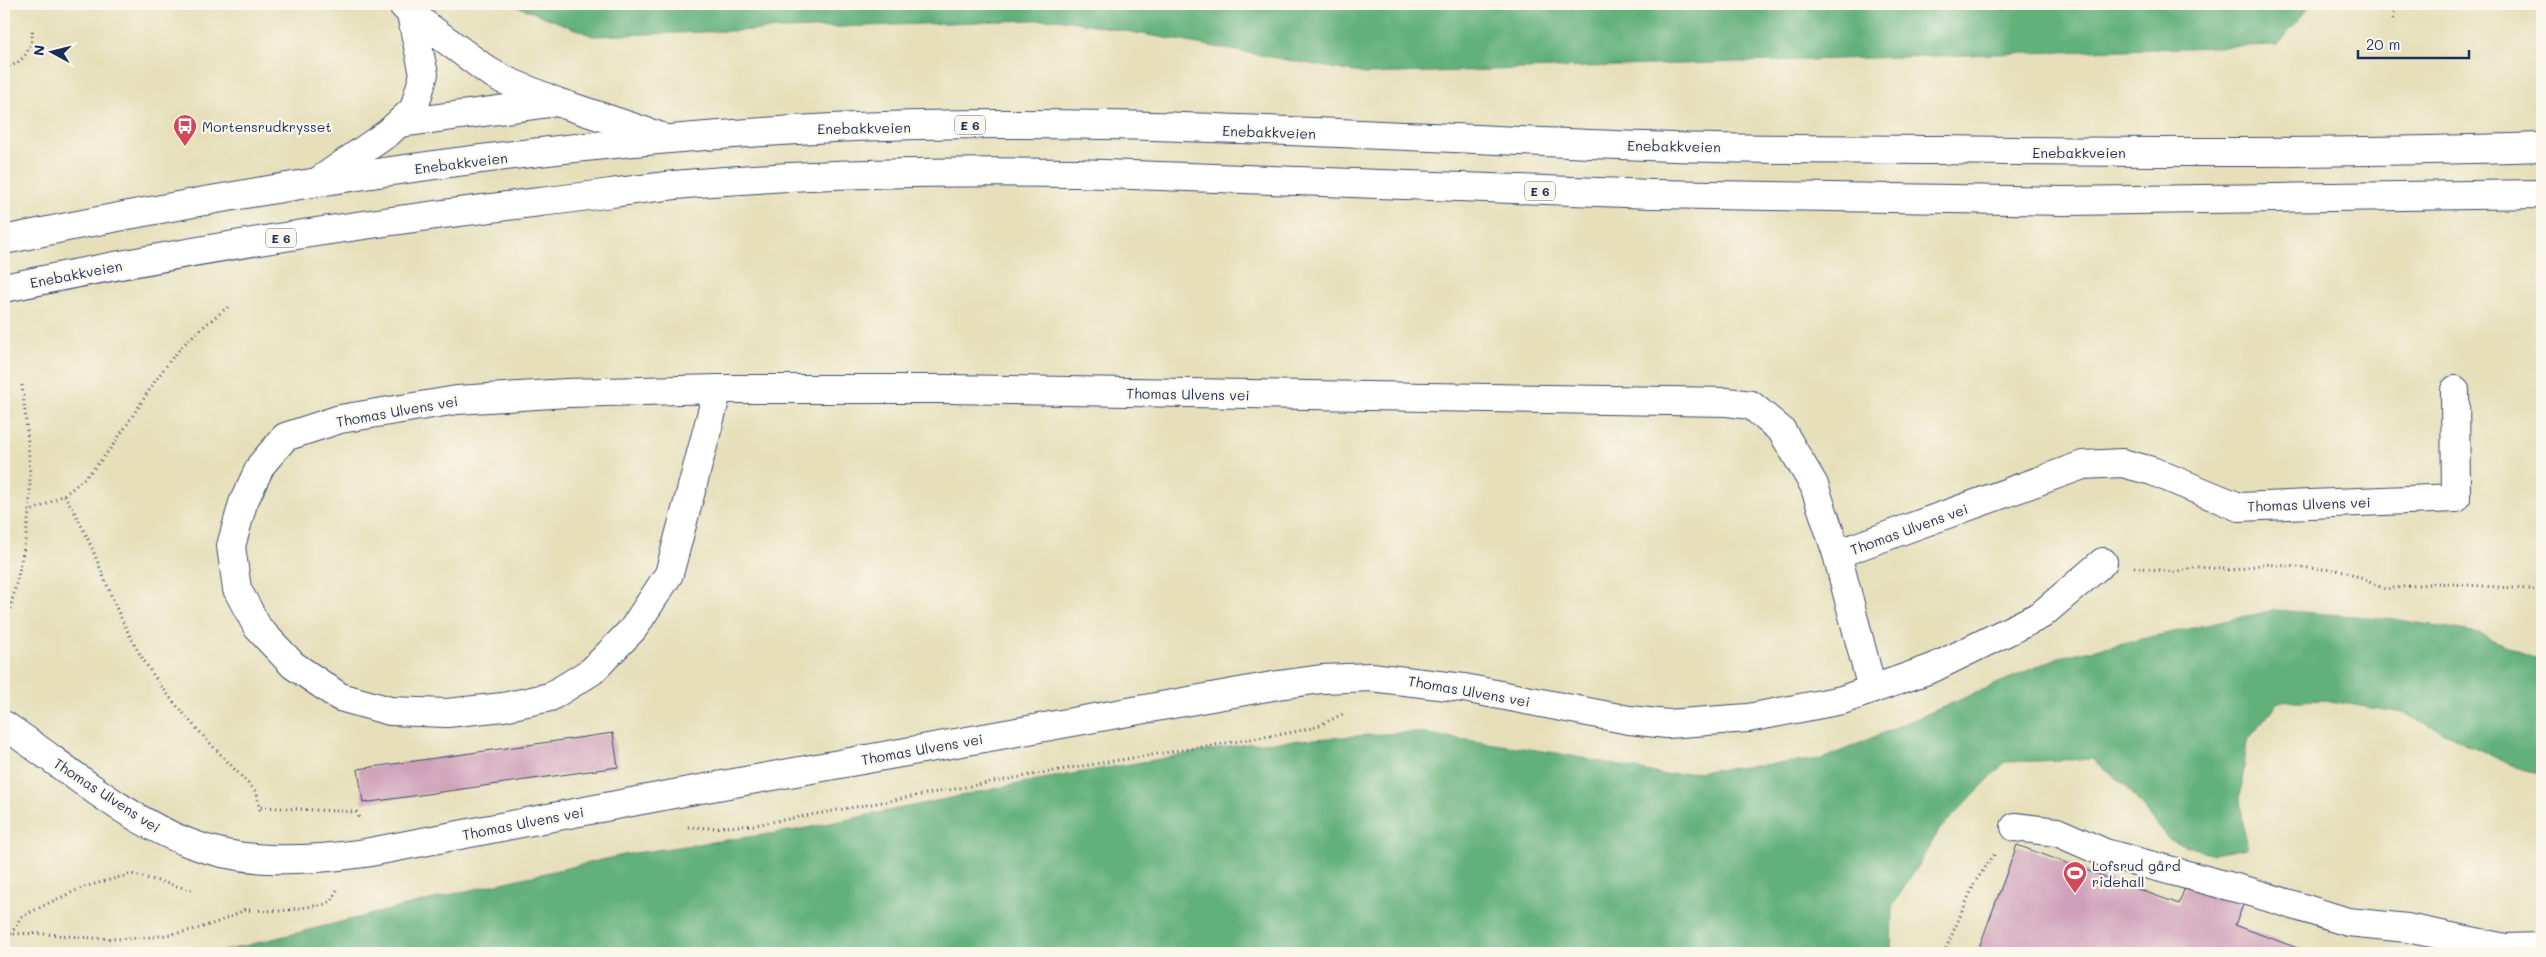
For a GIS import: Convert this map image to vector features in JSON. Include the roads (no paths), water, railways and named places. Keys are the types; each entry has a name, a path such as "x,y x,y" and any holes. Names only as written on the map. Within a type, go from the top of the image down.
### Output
{"main road":[{"path":"406,9 488,71 519,87 666,139"},
{"path":"314,183 401,122 414,109 424,74 406,9"},
{"path":"401,122 557,102"},
{"name":"Enebakkveien","path":"4,240 201,201 455,163 666,139 819,128 1009,124 1156,127 1654,147 2066,152 2454,150 2542,147"},
{"name":"Enebakkveien","path":"14,286 156,259 459,211 674,186 821,177 1002,172 1076,173 1652,194 2064,201 2451,197 2542,194"},
{"name":"Thomas Ulvens vei","path":"718,389 669,574 634,629 592,671 550,697 503,707 447,713 390,711 340,697 293,665 258,628 236,589 231,546 243,503 261,465 285,438 340,419 457,400 567,393 718,389 958,389 1727,402 1751,405 1782,431 1796,451 1814,485 1837,554 1872,689"},
{"name":"Thomas Ulvens vei","path":"1837,554 2083,464 2122,463 2152,471 2238,507 2456,498 2456,390"},
{"name":"Thomas Ulvens vei","path":"4,725 132,814 191,844 242,856 319,859 365,853 684,792 1278,684 1322,679 1363,678 1464,688 1629,720 1667,724 1748,718 1842,700 1933,668 2041,615 2103,562"},
{"path":"2015,827 2056,832 2105,853 2251,892 2348,922 2407,928 2505,948 2542,947"}],"place":[{"name":"Mortensrudkrysset","path":"185,147"},
{"name":"Lofsrud gård ridehall","path":"2075,894"}]}
